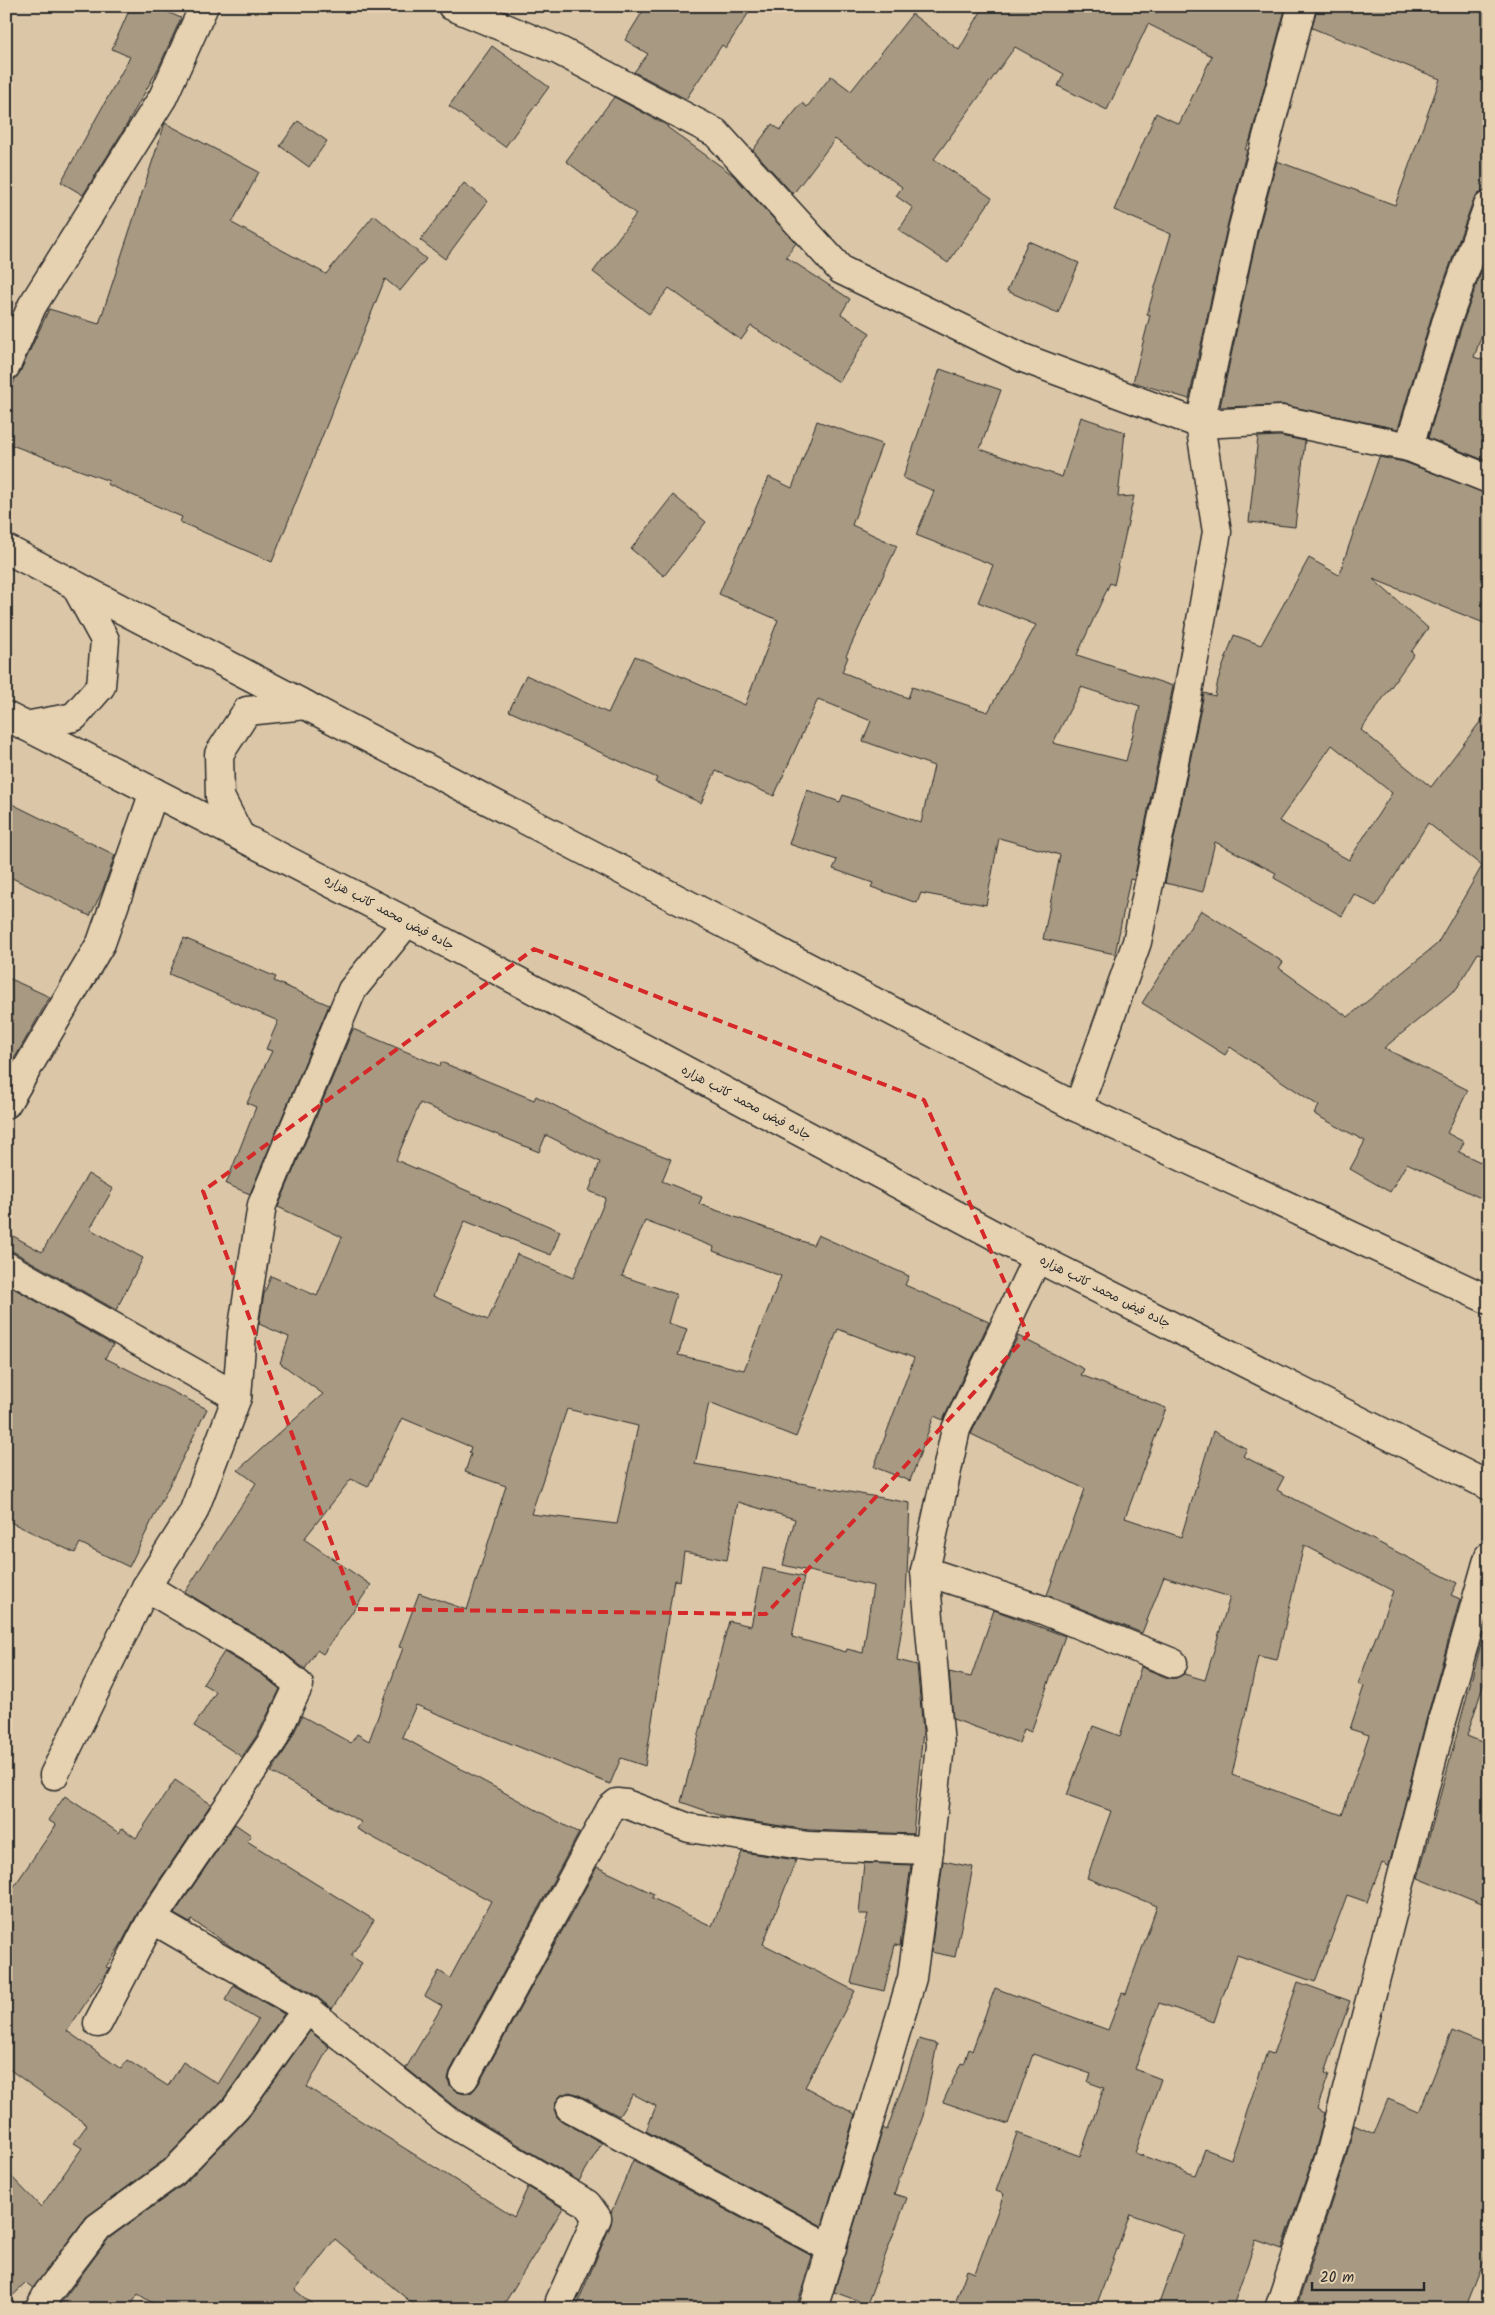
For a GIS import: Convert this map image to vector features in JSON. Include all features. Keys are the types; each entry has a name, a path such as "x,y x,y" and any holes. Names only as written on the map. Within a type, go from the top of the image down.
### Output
{"street":[{"path":"6,366 32,306 163,97 204,6"},
{"path":"452,6 558,50 716,133 841,270 1023,358 1200,424 1281,420 1409,447 1489,479"},
{"path":"1078,1108 1137,942 1186,703 1217,532 1200,424 1243,227 1302,6"},
{"path":"1409,447 1446,323 1488,206"},
{"path":"6,549 1078,1108 1489,1300"},
{"path":"16,721 74,716 101,686 105,640 75,585"},
{"path":"239,834 220,797 219,754 247,711 306,705"},
{"name":"جاده فیض محمد کاتب هزاره","path":"16,721 407,922 1036,1258 1489,1486"},
{"path":"6,1104 101,943 154,792"},
{"path":"54,1775 146,1587 193,1513 237,1397 242,1333 262,1205 352,990 407,922"},
{"path":"814,2309 912,1978 929,1850 940,1745 925,1572 956,1429 1036,1258"},
{"path":"6,1266 237,1397"},
{"path":"1279,2309 1330,2156 1440,1728 1489,1556"},
{"path":"925,1572 1043,1610 1173,1663"},
{"path":"98,2023 152,1919 273,1740 300,1685 270,1661 146,1587"},
{"path":"464,2078 610,1808 617,1803 626,1804 689,1828 808,1846 929,1850"},
{"path":"152,1919 307,2008 446,2120 587,2204 597,2218 560,2301 559,2309"},
{"path":"39,2309 48,2293 98,2227 174,2172 236,2108 307,2008"},
{"path":"570,2108 832,2249"}],"highlighted area":[{"path":"534,949 924,1100 1028,1335 766,1614 356,1609 203,1191"}],"building":[{"path":"131,6 154,6 181,18 159,67 126,126 83,195 61,182 130,57 112,49"},
{"path":"646,6 753,6 726,48 722,45 686,99 634,72 648,54 625,40"},
{"path":"984,6 1286,6 1250,140 1245,149 1247,150 1228,223 1189,399 1133,382 1150,315 1147,314 1171,234 1114,210 1156,113 1179,124 1212,56 1148,24 1107,110 1058,86 1064,74 1015,47 934,159 992,198 948,263 899,230 913,208 896,196 902,187 835,139 793,194 753,150 772,124 780,130 802,103 807,107 831,76 851,91 912,14 959,50"},
{"path":"1317,6 1489,6 1489,191 1478,194 1473,201 1431,318 1398,429 1284,405 1220,407 1258,231 1277,161 1395,205 1440,79 1312,28"},
{"path":"492,46 549,87 505,147 449,106"},
{"path":"614,97 668,126 733,175 796,243 786,257 850,299 841,314 870,333 839,382 751,326 741,340 669,288 649,314 593,272 636,214 566,161"},
{"path":"298,121 327,141 309,167 280,146"},
{"path":"165,123 259,172 232,223 326,274 374,215 426,259 400,291 385,279 272,562 180,522 182,517 107,484 109,481 6,443 6,402 49,309 99,324"},
{"path":"464,183 488,201 445,259 420,240"},
{"path":"1028,241 1079,263 1058,313 1007,291"},
{"path":"1489,250 1489,315 1474,357 1489,362 1489,462 1428,438 1461,328"},
{"path":"940,369 1001,390 980,449 1062,477 1081,417 1125,432 1118,497 1134,496 1114,585 1110,583 1077,655 1173,686 1134,880 1130,879 1115,954 1043,939 1060,855 999,838 986,905 921,893 917,903 871,887 873,883 833,869 837,860 789,844 807,790 840,802 843,795 921,823 934,766 863,741 871,721 818,699 774,796 716,771 701,803 655,782 657,778 509,711 526,675 608,713 635,656 745,705 778,620 719,594 769,477 792,488 817,421 882,444 852,525 897,546 846,656 848,657 842,672 908,698 912,687 988,712 1036,625 978,602 993,565 916,535 934,491 903,478","holes":["1081,687 1140,706 1126,761 1053,743"]},
{"path":"1280,436 1305,441 1295,527 1249,522 1258,437"},
{"path":"1379,457 1404,462 1489,494 1489,625 1373,579 1428,628 1411,652 1414,654 1361,730 1431,787 1489,710 1489,958 1478,953 1457,988 1384,1048 1468,1090 1447,1133 1464,1142 1459,1152 1489,1166 1489,1202 1407,1163 1390,1192 1350,1169 1365,1141 1314,1114 1319,1106 1230,1047 1225,1055 1142,1003 1201,910 1283,962 1279,968 1348,1017 1437,944 1482,866 1428,823 1376,906 1354,894 1342,916 1274,878 1276,873 1215,842 1203,892 1165,883 1204,693 1215,696 1218,680 1234,635 1261,645 1309,558 1339,575","holes":["1332,745 1392,793 1349,860 1279,821"]},
{"path":"673,495 706,522 664,576 631,549"},
{"path":"6,801 115,855 102,892 90,916 6,875"},
{"path":"184,938 276,977 274,981 329,1005 250,1194 226,1184 256,1107 247,1103 272,1051 266,1049 278,1021 169,974"},
{"path":"6,977 50,997 6,1073"},
{"path":"353,1029 440,1066 441,1062 534,1100 536,1096 616,1137 671,1159 662,1181 702,1197 699,1204 813,1245 818,1235 909,1276 905,1285 989,1322 943,1420 934,1416 910,1481 874,1467 914,1358 838,1329 796,1437 709,1403 695,1464 910,1503 906,1599 897,1660 917,1665 923,1731 913,1834 809,1830 727,1818 681,1802 729,1621 751,1626 763,1568 804,1577 792,1637 846,1652 847,1649 863,1653 873,1586 783,1565 795,1519 738,1502 727,1560 684,1552 680,1581 674,1580 645,1766 621,1758 610,1784 416,1705 402,1737 579,1833 450,2071 448,2079 450,2086 457,2092 465,2094 472,2092 478,2085 597,1867 654,1894 652,1898 712,1926 742,1852 796,1860 763,1944 855,1991 805,2087 855,2114 822,2226 646,2131 656,2106 633,2094 619,2116 577,2094 569,2092 561,2095 557,2100 554,2109 557,2117 602,2143 579,2181 455,2107 406,2068 442,2006 425,1996 439,1971 450,1978 491,1901 357,1829 361,1822 271,1772 287,1747 302,1716 351,1743 357,1734 369,1741 403,1648 399,1647 419,1593 467,1610 506,1486 465,1472 471,1454 469,1453 471,1447 402,1418 368,1487 351,1479 304,1539 371,1585 323,1654 317,1650 305,1669 278,1648 185,1592 256,1483 238,1470 323,1394 280,1363 289,1337 259,1324 264,1294 271,1276 317,1296 342,1237 278,1207","holes":["420,1103 539,1152 546,1135 600,1162 589,1191 606,1198 573,1278 517,1254 488,1320 433,1296 465,1221 551,1255 560,1231 396,1160","645,1221 714,1247 713,1251 781,1276 744,1370 678,1355 687,1329 668,1323 676,1294 622,1276","567,1409 638,1426 617,1524 531,1514"]},
{"path":"88,1174 113,1189 90,1229 143,1258 116,1310 14,1252 6,1250 6,1232 42,1252"},
{"path":"6,1284 113,1345 105,1358 207,1409 129,1567 80,1543 75,1553 6,1520"},
{"path":"1018,1336 1084,1369 1081,1375 1166,1408 1125,1518 1181,1537 1213,1431 1247,1449 1243,1456 1284,1477 1277,1490 1457,1583 1451,1595 1460,1599 1425,1724 1389,1866 1382,1863 1367,1902 1347,1895 1315,1982 1237,1955 1214,2022 1159,2003 1135,2069 1161,2079 1135,2153 1195,2175 1205,2149 1231,2159 1267,2052 1273,2054 1298,1982 1350,2001 1325,2073 1329,2074 1317,2109 1325,2113 1315,2152 1282,2249 1256,2240 1232,2309 1157,2309 1184,2234 1130,2214 1095,2309 953,2309 967,2270 975,2273 1004,2194 996,2191 1017,2133 1080,2156 1104,2088 1088,2082 1091,2074 1033,2054 1008,2124 943,2102 961,2063 964,2064 969,2049 972,2051 995,1988 1108,2030 1122,1993 1126,1994 1157,1906 1087,1878 1111,1811 1067,1795 1093,1726 1120,1736 1141,1667 1168,1678 1176,1678 1184,1674 1205,1680 1230,1597 1164,1577 1142,1633 1047,1595 1085,1489 971,1434","holes":["1304,1545 1393,1591 1358,1684 1364,1686 1350,1729 1369,1735 1342,1815 1232,1775 1258,1656 1277,1660"]},
{"path":"994,1610 1065,1636 1031,1732 1024,1729 1019,1743 953,1719 949,1672 971,1677"},
{"path":"1489,1614 1489,1667 1467,1736 1489,1745 1489,1907 1418,1878"},
{"path":"224,1652 261,1674 280,1689 259,1732 242,1757 194,1726 216,1692 203,1684"},
{"path":"175,1780 211,1804 139,1910 120,1946 106,1967 109,1968 67,2031 121,2069 127,2060 168,2086 183,2062 218,2084 258,2020 225,2000 234,1985 284,2014 224,2098 164,2160 86,2217 33,2288 26,2283 6,2302 6,2171 41,2207 82,2148 74,2143 87,2125 6,2067 6,1898 56,1825 48,1820 65,1796 119,1833 122,1828 136,1838"},
{"path":"235,1824 251,1835 247,1841 374,1920 351,1956 362,1963 332,2009 315,1995 236,1950 192,1920 190,1923 174,1914"},
{"path":"943,1861 973,1867 955,1957 931,1952"},
{"path":"864,1863 911,1865 900,1946 895,1945 884,1991 851,1983 868,1914 859,1914"},
{"path":"310,2031 329,2047 307,2087 514,2217 528,2187 563,2208 501,2309 419,2309 335,2239 295,2290 318,2309 162,2309 138,2294 129,2309 67,2309 60,2304 109,2238 183,2185 247,2119"},
{"path":"1452,2031 1489,2046 1489,2249 1465,2309 1296,2309 1345,2161 1354,2125 1374,2134 1388,2099 1419,2112"},
{"path":"919,2039 937,2044 923,2116 894,2194 907,2198 867,2304 834,2292 883,2128 887,2130"},
{"path":"633,2160 812,2256 796,2309 575,2309 611,2224 611,2213"}]}
